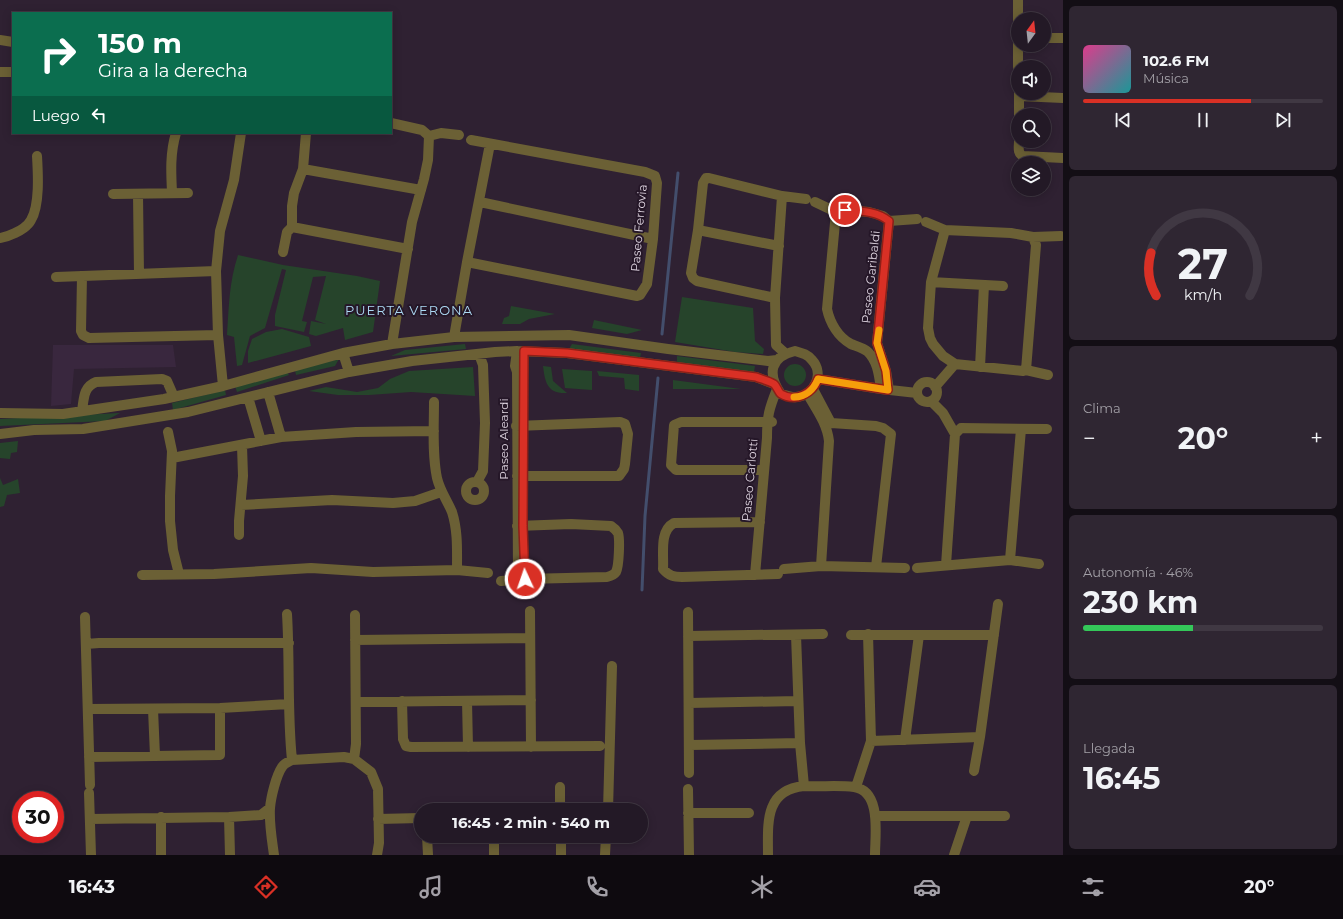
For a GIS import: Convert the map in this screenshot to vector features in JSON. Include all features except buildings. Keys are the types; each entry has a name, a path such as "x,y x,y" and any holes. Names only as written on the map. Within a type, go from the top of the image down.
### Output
{"street":[{"path":"1018,0 1018,12"},
{"path":"1051,38 1063,38"},
{"path":"0,40 12,42"},
{"path":"0,72 12,72"},
{"path":"1051,97 1063,98"},
{"path":"392,123 422,130 429,136"},
{"path":"429,136 441,133 459,136"},
{"path":"172,192 171,164 176,134"},
{"path":"223,386 218,335 216,271 220,231 234,180 241,134"},
{"path":"283,252 288,232 292,227 293,200 303,169 306,134"},
{"path":"392,344 412,222 428,160 429,136"},
{"path":"454,337 490,144 471,140"},
{"name":"Paseo Ferrovia","path":"467,262 637,296 640,295 647,284 653,239 657,183 655,176 645,172 490,144"},
{"path":"1019,148 1020,154 1024,156 1063,158"},
{"path":"0,238 6,237 21,230 31,221 36,206 38,182 37,156"},
{"path":"303,169 421,190"},
{"name":"Paseo Garibaldi","path":"698,230 703,183 706,178 810,201 836,212 845,210 870,212 883,216 889,221 877,343 886,371 885,390"},
{"path":"113,194 188,192"},
{"path":"138,194 139,274"},
{"path":"782,196 775,298 776,344 786,354"},
{"path":"480,202 653,239"},
{"path":"836,212 828,309 829,318 832,325 848,342 867,352 879,370 885,390"},
{"path":"889,221 922,221 945,230 1011,233 1033,237 1061,236"},
{"path":"292,227 408,249"},
{"path":"775,298 695,280 691,273 698,230 779,246"},
{"path":"945,230 931,282 928,328 930,338 938,350 952,362 980,367 1026,370 1048,375"},
{"path":"1026,370 1036,245 1033,237"},
{"path":"56,277 216,271"},
{"path":"82,276 81,331 83,335 89,338 218,335"},
{"path":"931,282 1003,286"},
{"path":"980,367 984,285"},
{"path":"567,353 569,335"},
{"path":"0,414 63,414 169,398 223,386 343,352 392,344 454,337 569,335 651,347 768,361 777,360 786,354 795,352 805,354 813,360 817,369 818,379 810,391 797,397 777,389 756,377 567,353 520,351 412,361 348,372 169,416 83,429 34,430 0,434"},
{"path":"867,352 877,343"},
{"name":"Paseo Aleardi","path":"520,351 515,366 517,372 520,426 521,579"},
{"path":"343,352 348,372"},
{"path":"477,482 483,471 485,423 483,365 478,354"},
{"path":"764,470 676,470 671,465 674,425 681,422 770,421 768,412 777,389 772,376 773,368 777,360"},
{"path":"933,385 952,362"},
{"path":"82,411 87,388 96,382 162,379 167,381 169,416"},
{"path":"818,379 885,390 916,393 922,401 931,401 936,396 936,390 933,385 923,382 920,384 916,393"},
{"path":"810,391 829,425 821,566"},
{"path":"268,392 281,437"},
{"path":"248,397 260,441"},
{"path":"931,401 943,413 955,434 946,565"},
{"path":"434,402 436,472 441,492 451,511 456,525 457,570"},
{"name":"Paseo Carlotti","path":"755,575 767,438 770,421"},
{"path":"520,426 620,422 625,424 628,434 624,469 619,476 521,477"},
{"path":"829,425 876,426 883,428 891,434 876,568"},
{"path":"955,434 961,428 1047,429"},
{"path":"1010,560 1021,429"},
{"path":"172,458 242,446 281,437 343,432 434,431"},
{"path":"168,432 172,451 170,521 173,550 179,574"},
{"path":"239,535 242,446"},
{"path":"241,505 332,500 393,503 415,501 441,492"},
{"path":"760,522 674,523 669,526 664,537 663,569 668,575 673,577 755,575 821,566 905,568"},
{"path":"501,580 611,576 616,570 619,540 618,534 611,526 571,524 520,526"},
{"path":"917,568 1010,560 1039,564"},
{"path":"142,574 244,572 311,568 373,572 457,570 488,573"},
{"path":"974,771 998,604"},
{"path":"530,610 530,747"},
{"path":"688,612 689,773"},
{"path":"287,614 292,760"},
{"path":"354,758 356,744 355,615"},
{"path":"85,617 91,855"},
{"path":"688,636 823,634"},
{"path":"856,787 871,741 868,634"},
{"path":"851,635 994,634"},
{"path":"796,635 800,743 804,786"},
{"path":"905,740 919,635"},
{"path":"355,640 530,638"},
{"path":"86,644 289,643"},
{"path":"608,803 612,666"},
{"path":"356,702 530,700"},
{"path":"402,701 403,739 406,746 417,748 600,746"},
{"path":"466,701 468,747"},
{"path":"689,703 798,701"},
{"path":"88,709 220,708 289,704"},
{"path":"89,757 220,755 220,708"},
{"path":"153,709 155,756"},
{"path":"871,741 980,737"},
{"path":"690,745 800,743"},
{"path":"274,855 270,824 270,808 278,775 282,767 287,762 292,760 344,757 354,758 371,772 378,789 379,843 377,855"},
{"path":"768,855 768,821 770,810 776,799 788,790 804,786 856,787 870,797 876,816 875,855"},
{"path":"560,787 560,803"},
{"path":"688,789 689,855"},
{"path":"229,819 261,815 270,808"},
{"path":"688,813 749,813"},
{"path":"876,816 1006,816"},
{"path":"954,855 967,816"},
{"path":"90,819 161,817 259,820 270,824"},
{"path":"161,817 161,855"},
{"path":"378,819 414,818"},
{"path":"229,819 230,855"},
{"path":"427,843 428,855"},
{"path":"494,843 494,855"},
{"path":"561,843 561,855"},
{"path":"605,855 606,843"}],"shaded area":[{"path":"53,345 173,345 176,367 74,369 71,404 51,406"}],"green space":[{"path":"238,255 283,265 380,281 373,332 345,340 343,328 316,336 309,334 311,321 326,324 315,320 326,276 313,277 302,321 307,322 304,332 275,326 275,315 286,270 282,269 265,328 250,336 242,365 237,366 234,337 227,335 231,285"},
{"path":"682,297 753,308 755,341 764,349 763,354 735,352 675,342"},
{"path":"511,306 555,314 529,319 520,324 502,324 504,318 509,316"},
{"path":"594,320 642,330 627,334 592,328"},
{"path":"282,329 309,337 311,346 248,363 248,351 252,339 266,332"},
{"path":"465,344 466,349 391,356 405,350"},
{"path":"572,344 641,353 640,358 569,349"},
{"path":"677,356 755,366 754,372 677,362"},
{"path":"339,359 335,366 296,375 295,370"},
{"path":"795,364 803,367 806,375 803,383 795,386 787,383 784,375 787,367"},
{"path":"543,366 551,367 553,381 567,393 560,393 548,386"},
{"path":"473,367 475,396 411,392 369,395 338,395 309,391 326,387 357,392 378,388 390,379 409,371"},
{"path":"562,369 592,371 592,390 565,388"},
{"path":"597,371 639,375 639,391 625,389 624,378 599,376"},
{"path":"287,372 289,375 237,392 235,386"},
{"path":"673,380 741,389 673,389"},
{"path":"225,390 226,395 173,410 172,403"},
{"path":"120,413 105,421 0,426 0,419"},
{"path":"18,441 17,452 11,453 10,459 0,458 0,443"},
{"path":"0,478 3,485 18,479 20,493 7,495 4,506 0,507"}],"waterway":[{"path":"662,334 678,173"},
{"path":"642,590 645,516 658,378"}],"slow traffic":[{"path":"794,397 807,393 813,389 818,379 888,390 886,371 877,343 879,330"}],"district":[{"name":"PUERTA VERONA","path":"409,310"}],"route":[{"path":"525,579 523,526 524,351 567,353 756,377 774,384 781,394 789,397 797,397 807,393 813,389 818,379 888,390 886,371 877,343 889,221 883,216 870,212 845,210"}]}
